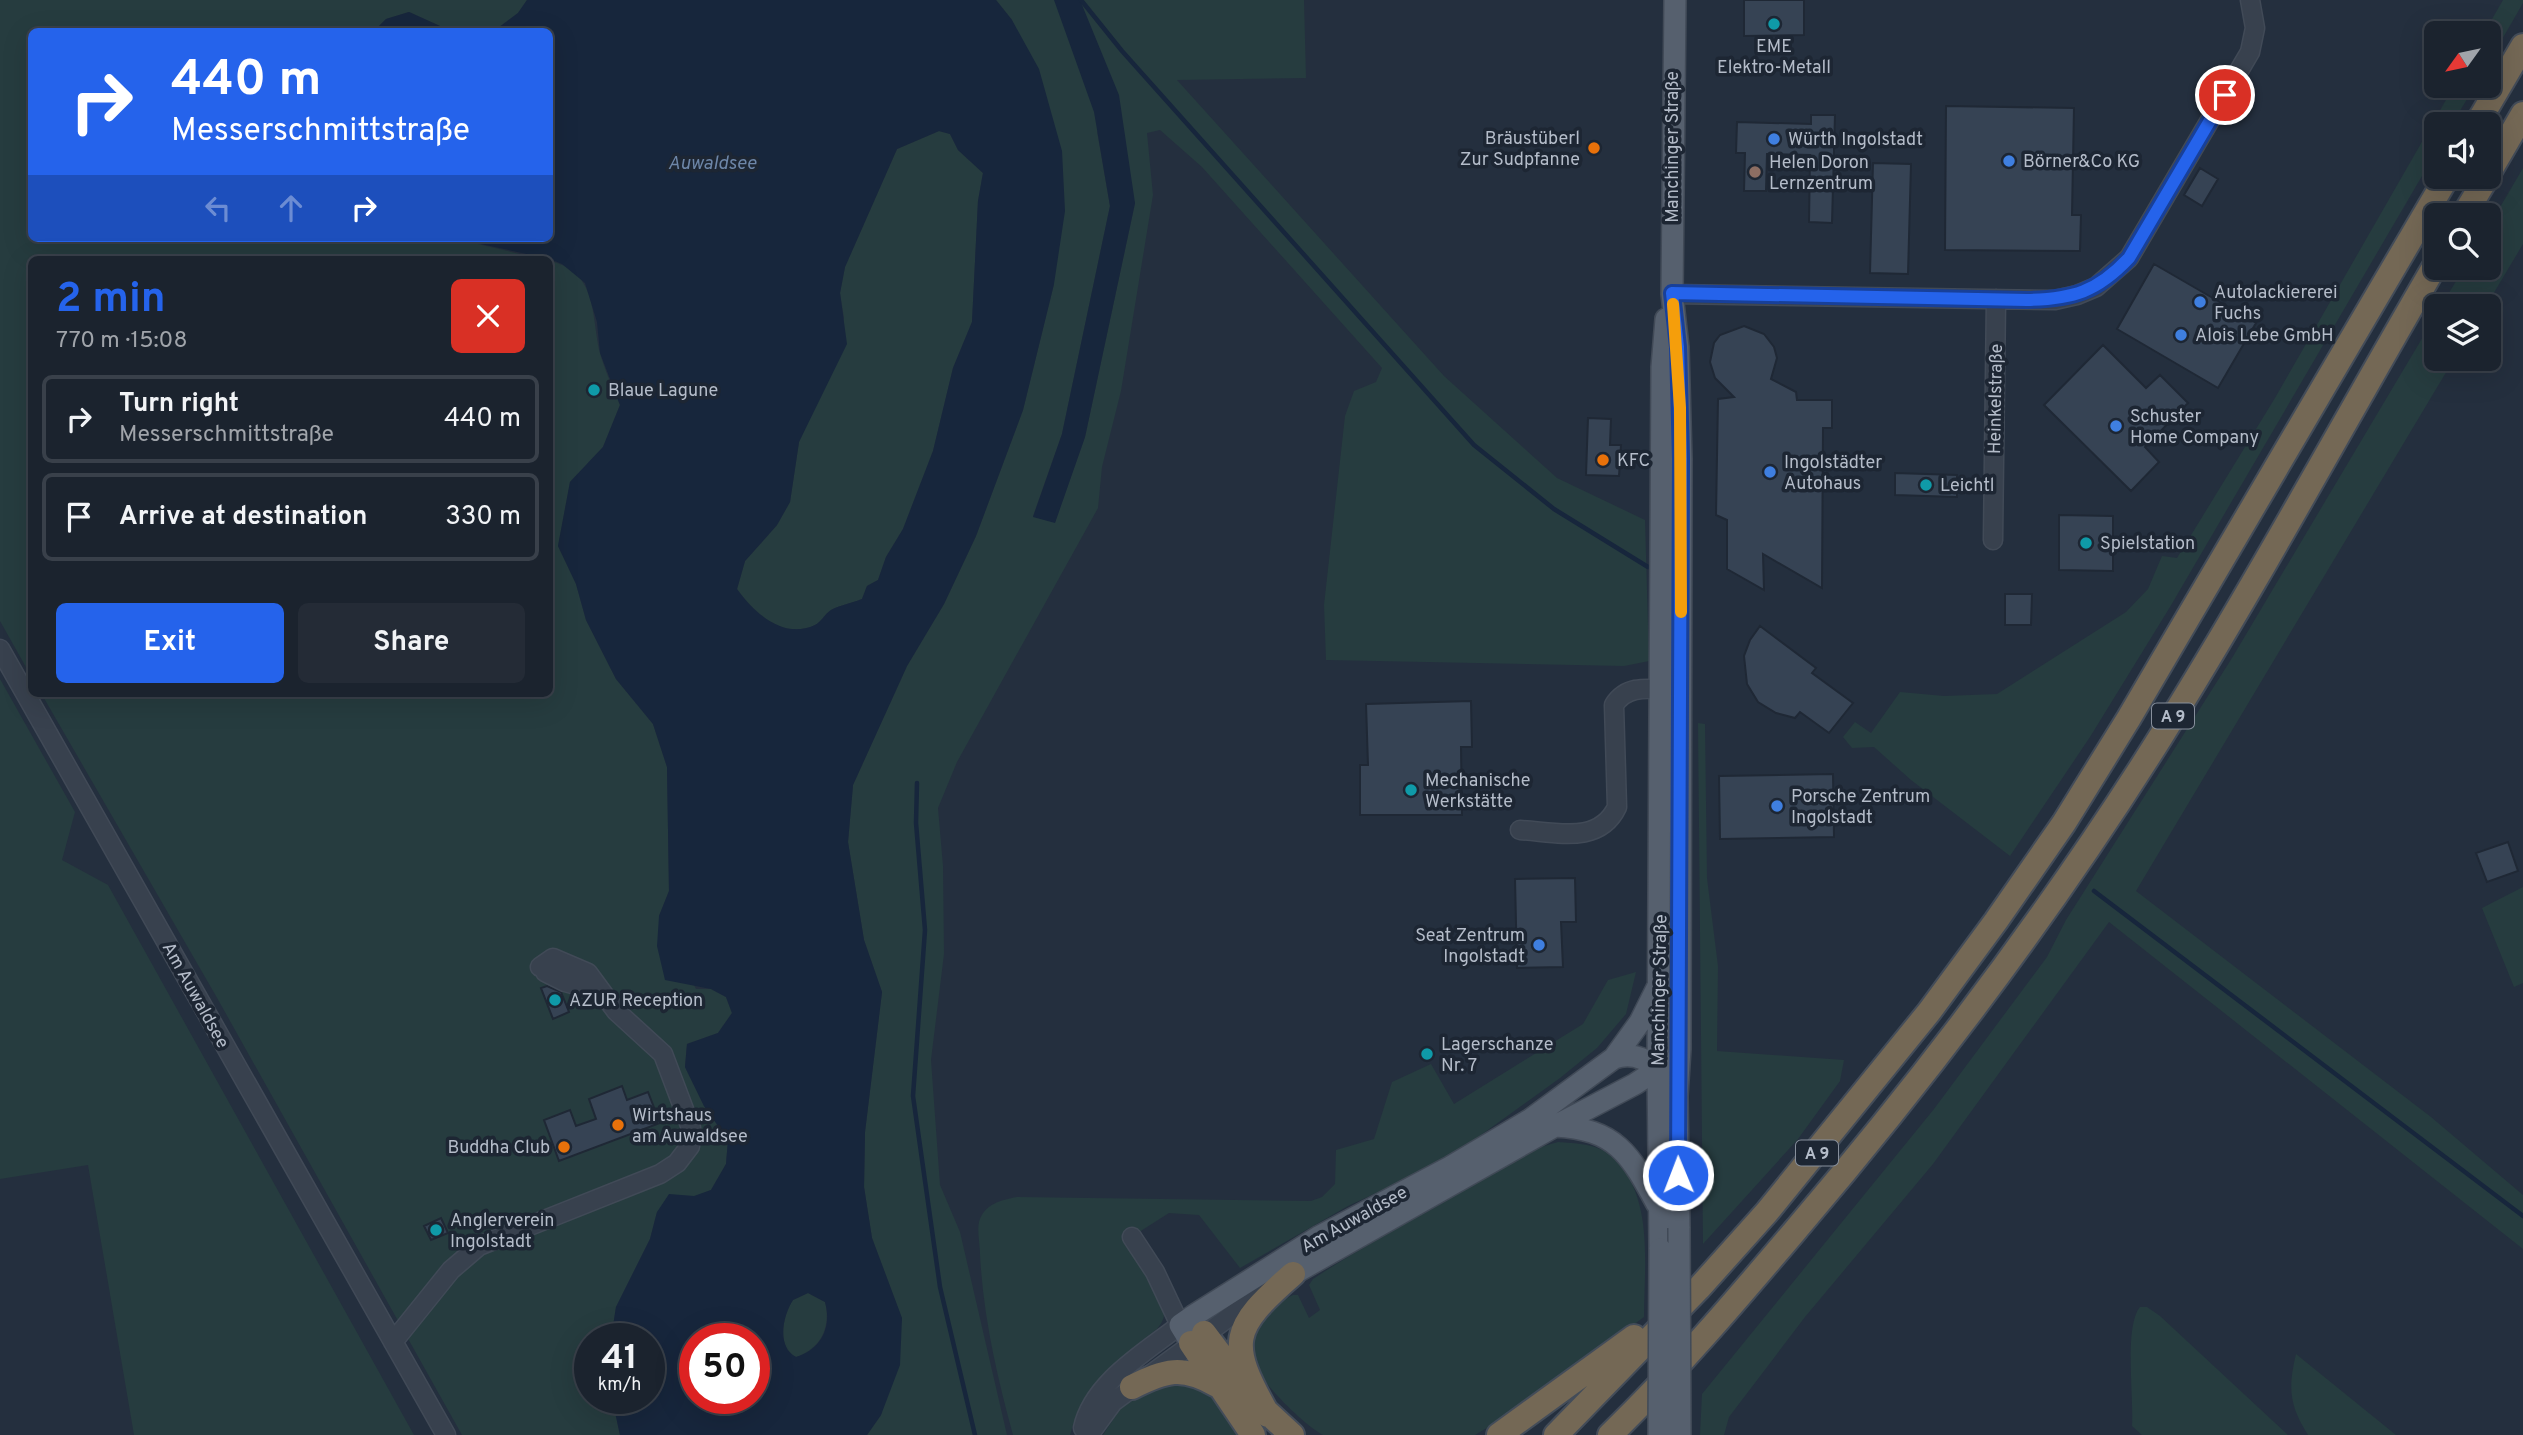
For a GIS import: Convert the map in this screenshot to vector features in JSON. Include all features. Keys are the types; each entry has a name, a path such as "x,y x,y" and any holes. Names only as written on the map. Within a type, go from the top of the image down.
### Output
{"highway":[{"path":"2484,112 2523,46"},
{"path":"2501,152 2523,114"},
{"name":"A 9","path":"1556,1435 1699,1288 1842,1123 1929,1012 2064,823 2137,706 2439,189"},
{"name":"A 9","path":"1610,1435 1661,1386 1871,1141 2007,964 2159,740 2234,616 2427,280"},
{"path":"1268,1415 1243,1368 1240,1356 1241,1333 1258,1306 1293,1274"},
{"path":"1499,1435 1555,1397 1699,1288"},
{"path":"1192,1329 1217,1385 1252,1435"},
{"path":"1192,1329 1268,1415 1292,1435"},
{"path":"1132,1387 1166,1372 1175,1371 1194,1374 1217,1385"}],"main road":[{"name":"Manchinger Straße","path":"1675,0 1672,293 1664,332 1662,368 1680,1049 1677,1096 1680,1435"},
{"name":"Manchinger Straße","path":"1659,1435 1659,983 1672,690"},
{"name":"Am Auwaldsee","path":"1192,1329 1331,1230 1450,1167 1531,1119 1614,1058 1640,1022 1659,983"},
{"name":"Am Auwaldsee","path":"1293,1274 1555,1126 1635,1084 1658,1069 1680,1049"},
{"path":"1614,1058 1622,1055 1640,1057 1658,1069 1677,1096"},
{"path":"1555,1126 1594,1132 1621,1147 1637,1167 1658,1206"}],"street":[{"path":"1672,293 2055,300 2096,287 2114,274 2129,258 2250,52 2255,28 2250,0"},
{"name":"Heinkelstraße","path":"1993,540 1996,299"},
{"name":"Am Auwaldsee","path":"0,649 446,1435"},
{"path":"1520,830 1588,832 1602,828 1612,818 1617,807 1614,705 1623,694 1633,689 1672,690"},
{"path":"393,1342 451,1270 479,1246 660,1174 677,1163 690,1146 691,1128 663,1054 601,992 588,973 553,958 542,969"},
{"path":"1132,1237 1192,1329"},
{"name":"Am Auwaldsee","path":"1082,1435 1091,1408 1114,1377 1192,1329 1293,1274"},
{"name":"Am Auwaldsee","path":"1089,1435 1099,1417 1192,1329"}],"green space":[{"path":"0,0 527,0 518,13 498,28 444,28 409,12 386,19 377,28 28,28 28,242 470,242 528,256 28,256 28,671 0,621"},
{"path":"996,0 1304,0 1306,78 1177,80 1444,376 1557,478 1645,520 1649,661 1624,666 1326,660 1324,605 1345,416 1354,391 1376,382 1382,368 1202,167 1160,130 1147,133 1153,195 1121,391 1102,467 1098,508 957,762 938,808 943,866 944,954 931,1060 940,1185 960,1232 1007,1435 867,1435 881,1415 902,1319 872,1238 864,1187 865,1132 882,992 864,940 848,842 853,785 907,666 944,604 976,536 1023,410 1054,284 1012,20","holes":["1097,131 1135,203 1085,437 1055,522 1033,516 1062,434 1110,206"]},
{"path":"2503,0 2523,0 2501,41 2501,21 2491,21"},
{"path":"2447,98 2468,98 2459,112 2439,112"},
{"path":"939,131 950,134 958,150 983,173 978,201 972,322 953,368 933,451 903,529 886,557 878,580 867,586 862,599 831,610 815,625 803,629 781,627 761,615 737,589 745,561 777,525 790,502 799,442 812,413 844,318 840,293 845,267 897,149"},
{"path":"2424,138 2424,173 2170,607 2090,737 2010,856 1911,780 1874,747 1852,748 1843,737 1855,722 1871,733 1900,692 1944,696 1997,694 2126,612 2148,589 2162,556 2177,558 2275,398"},
{"path":"2523,168 2523,244 2493,294 2448,294 2457,280 2501,280 2501,206"},
{"path":"553,262 566,267 585,285 593,310 600,353 620,405 603,447 570,482 558,546 576,584 586,620 616,679 653,724 667,767 669,891 659,916 696,989 711,989 726,997 732,1013 718,1033 687,1044 685,1067 704,1106 728,1140 726,1164 711,1190 657,1212 650,1239 616,1307 614,1323 574,1323 574,1414 615,1414 620,1435 462,1435 216,996 43,697 553,697"},
{"path":"2424,335 2424,371 2447,371 2136,891 2431,1117 2523,1195 2523,1249 2109,922 1933,1164 1805,1317 1729,1417 1724,1435 1700,1435 1702,1394 1934,1109 2047,957 2066,920 2232,658"},
{"path":"0,679 75,812 62,860 108,885 414,1435 134,1435 88,1165 0,1179"},
{"path":"1698,723 1705,724 1707,878 1718,966 1717,1051 1844,1060 1840,1081 1798,1139 1703,1244"},
{"path":"2523,887 2523,983 2514,987 2482,908"},
{"path":"1636,972 1626,1014 1597,1048 1445,1161 1348,1206 1240,1268 1199,1215 1169,1213 1125,1241 1160,1298 1164,1315 1162,1322 1116,1363 1093,1388 1070,1435 1013,1435 984,1300 978,1226 981,1216 989,1207 999,1201 1017,1197 1311,1201 1322,1197 1335,1184 1336,1150 1374,1139 1392,1082 1431,1064 1454,1104 1583,1024 1608,980"},
{"path":"1558,1142 1586,1145 1605,1151 1624,1171 1634,1189 1641,1209 1644,1231 1644,1317 1517,1410 1475,1435 1323,1435 1280,1398 1259,1373 1250,1351 1250,1342 1257,1324 1269,1310 1284,1299 1298,1295 1309,1318 1320,1310 1309,1285 1313,1279 1510,1162"},
{"path":"808,1293 825,1302 827,1319 818,1342 796,1357 786,1346 784,1322 793,1300"},
{"path":"2140,1307 2147,1307 2160,1316 2288,1435 2142,1435 2132,1426 2131,1364 2132,1330"},
{"path":"2296,1354 2396,1435 2308,1435 2297,1414 2292,1396"},
{"path":"1190,1382 1208,1393 1238,1435 1103,1435 1122,1406 1149,1385"}],"water":[{"name":"Auwaldsee","path":"527,0 996,0 1012,20 1039,69 1062,151 1065,211 1054,284 1023,410 976,536 944,604 907,666 853,785 848,842 864,940 882,992 865,1132 864,1187 872,1238 902,1318 900,1365 881,1415 867,1435 620,1435 615,1414 665,1414 665,1323 614,1323 616,1307 650,1239 657,1212 669,1194 694,1196 711,1190 726,1164 728,1140 704,1106 685,1067 687,1044 718,1033 732,1013 726,997 711,989 665,980 657,946 659,916 669,891 667,767 653,724 616,679 586,620 576,584 558,546 570,482 603,447 620,405 600,353 597,322 585,283 562,264 553,260 553,256 536,256 471,242 553,242 553,28 498,28 518,13","holes":["939,131 950,134 958,150 983,173 978,201 972,322 953,368 933,451 903,529 886,557 878,580 867,586 862,599 831,610 815,625 803,629 781,627 761,615 737,589 745,561 777,525 790,502 799,442 847,344 840,293 845,267 897,149","808,1293 825,1302 827,1320 823,1336 812,1348 796,1357 786,1346 783,1330 786,1314 793,1300"]},
{"path":"1054,0 1080,0 1119,95 1135,203 1085,437 1055,523 1033,517 1062,434 1110,206 1094,112"},
{"path":"409,12 444,28 377,28 386,19"}],"building":[{"name":"EME Elektro-Metall","path":"1744,0 1804,0 1804,35 1744,36"},
{"name":"Börner&Co KG","path":"1946,106 2074,108 2072,215 2081,215 2080,251 1945,250"},
{"path":"1811,115 1835,115 1832,223 1809,222 1810,155 1767,154 1766,191 1744,191 1745,153 1736,153 1737,122 1811,124"},
{"path":"1873,163 1911,164 1908,274 1870,273"},
{"path":"2200,168 2218,179 2202,206 2184,195"},
{"name":"Alois Lebe GmbH","path":"2154,264 2256,323 2218,388 2117,329"},
{"name":"Ingolstädter Autohaus","path":"1744,326 1764,334 1774,347 1777,358 1771,379 1796,392 1797,400 1832,400 1832,428 1823,428 1822,588 1763,554 1764,590 1727,569 1727,520 1716,515 1718,399 1734,397 1715,378 1710,362 1714,343 1720,335"},
{"name":"Schuster Home Company","path":"2103,345 2146,388 2160,375 2188,403 2145,447 2159,462 2131,491 2044,405"},
{"name":"KFC","path":"1588,418 1611,419 1610,445 1621,445 1619,476 1586,475"},
{"name":"Leichtl","path":"1895,473 1957,475 1957,497 1895,495"},
{"name":"Spielstation","path":"2059,515 2113,516 2113,571 2059,570"},
{"path":"2005,594 2032,594 2031,625 2005,625"},
{"name":"Porsche Zentrum Ingolstadt","path":"1760,626 1816,668 1812,673 1853,703 1829,733 1800,712 1795,718 1776,713 1758,702 1747,684 1744,656 1750,640"},
{"path":"1471,701 1472,747 1461,747 1462,815 1360,815 1360,765 1368,765 1366,704"},
{"name":"Porsche Zentrum Ingolstadt","path":"1833,774 1834,837 1720,839 1719,776"},
{"path":"2508,842 2518,871 2487,882 2476,853"},
{"name":"Seat Zentrum Ingolstadt","path":"1575,878 1576,922 1561,922 1563,967 1517,968 1515,879"},
{"name":"AZUR Reception","path":"547,986 561,992 569,1012 553,1019 541,988"},
{"name":"Wirtshaus am Auwaldsee","path":"622,1086 627,1100 648,1092 660,1123 559,1161 544,1120 570,1110 576,1126 596,1119 589,1099"},
{"name":"Anglerverein Ingolstadt","path":"441,1218 448,1233 431,1240 424,1226"}],"waterway":[{"path":"1081,0 1122,51 1474,445 1554,509 1648,567"},
{"path":"917,783 916,823 925,930 913,1096 940,1287 975,1435"},
{"path":"2094,891 2523,1216"}],"slow traffic":[{"path":"1673,304 1678,347 1680,408 1681,612"}],"place":[{"name":"EME Elektro-Metall","path":"1774,24"},
{"name":"Würth Ingolstadt","path":"1774,139"},
{"name":"Bräustüberl Zur Sudpfanne","path":"1594,148"},
{"name":"Börner&Co KG","path":"2009,161"},
{"name":"Helen Doron Lernzentrum","path":"1755,172"},
{"name":"Autolackiererei Fuchs","path":"2200,302"},
{"name":"Alois Lebe GmbH","path":"2181,335"},
{"name":"Blaue Lagune","path":"594,390"},
{"name":"Schuster Home Company","path":"2116,426"},
{"name":"KFC","path":"1603,460"},
{"name":"Ingolstädter Autohaus","path":"1770,472"},
{"name":"Leichtl","path":"1926,485"},
{"name":"Spielstation","path":"2086,543"},
{"name":"Mechanische Werkstätte","path":"1411,790"},
{"name":"Porsche Zentrum Ingolstadt","path":"1777,806"},
{"name":"Seat Zentrum Ingolstadt","path":"1539,945"},
{"name":"AZUR Reception","path":"555,1000"},
{"name":"Lagerschanze Nr. 7","path":"1427,1054"},
{"name":"Wirtshaus am Auwaldsee","path":"618,1125"},
{"name":"Buddha Club","path":"564,1147"},
{"name":"Anglerverein Ingolstadt","path":"436,1230"}],"route":[{"path":"1678,1175 1681,459 1678,347 1672,293 2027,300 2055,300 2077,295 2096,287 2114,274 2129,258 2225,95"}]}
